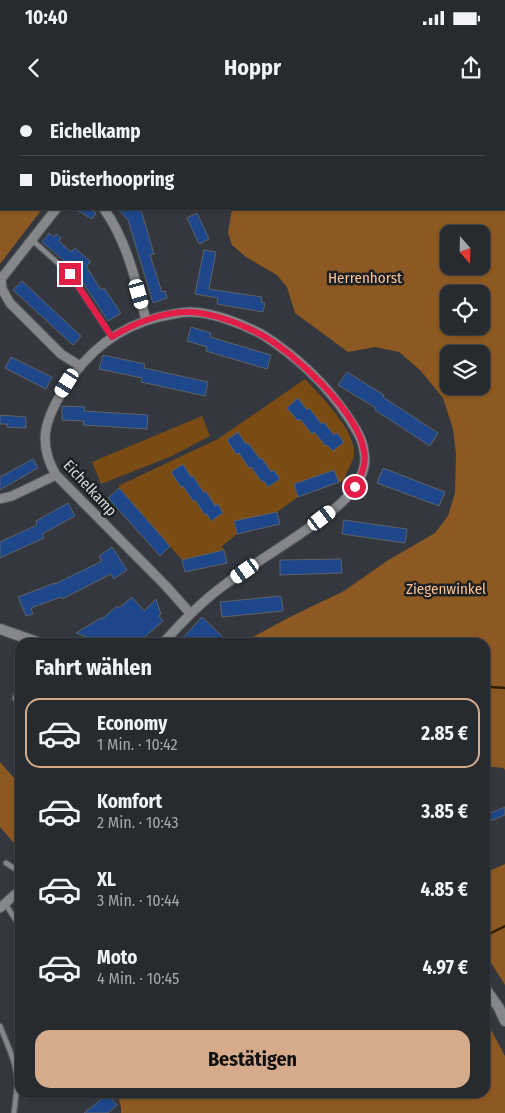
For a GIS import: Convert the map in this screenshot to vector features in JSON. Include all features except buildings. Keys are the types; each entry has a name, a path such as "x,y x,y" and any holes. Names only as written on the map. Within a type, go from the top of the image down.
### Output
{"street":[{"path":"55,210 2,279 2,289 10,303 34,328 61,354 80,366"},
{"path":"105,210 125,249 146,320"},
{"name":"Eichelkamp","path":"168,638 190,613 220,588 304,532 346,498 360,480 365,453 358,433 340,405 309,371 289,353 262,334 234,322 210,315 190,312 146,320 128,327 98,348 80,366 58,398 45,434 45,449 49,463 56,475 165,585 190,613"},
{"path":"0,499 12,496 56,475"},
{"path":"0,629 26,638"},
{"path":"3,906 15,895"},
{"path":"490,996 505,1020"}],"lane":[{"path":"32,240 70,274 112,337"},
{"path":"6,863 15,869"},
{"path":"3,906 15,921"},
{"path":"0,1026 10,1049 15,1073"},
{"path":"14,1113 15,1096"}],"shaded area":[{"path":"305,379 328,404 344,426 354,447 354,456 344,481 339,482 334,470 294,484 298,497 277,512 235,521 237,534 222,546 224,550 182,560 118,486 218,439","holes":["297,399 322,424 324,422 334,435 344,442 332,451 300,419 298,421 287,408","238,432 246,444 248,443 260,459 262,458 271,472 274,470 280,479 268,487 251,467 249,468 239,453 236,454 227,440","183,465 204,493 206,492 215,506 218,504 223,513 211,521 195,500 193,501 183,486 181,487 172,472"]},
{"path":"202,416 210,436 172,456 101,484 92,462"}],"green space":[{"path":"0,210 41,210 0,264"},
{"name":"Herrenhorst","path":"232,210 505,210 505,770 503,768 490,767 490,638 252,638 344,591 387,561 435,533 448,516 455,493 456,454 453,429 441,395 490,395 490,345 440,345 440,394 421,371 399,352 375,347 348,352 295,313 287,287 277,275 246,257 232,245 228,233"},
{"path":"0,762 15,779 15,844 0,827"},
{"path":"505,864 505,985 490,961 490,871"},
{"path":"490,1028 505,1056 505,1113 121,1113 118,1098 490,1098"}],"waterway":[{"path":"490,686 505,688"},
{"path":"490,934 505,926"}],"route":[{"path":"70,274 112,337 128,327 146,320 190,312 210,315 234,322 262,334 289,353 333,396 358,433 365,453 360,480 355,487"}],"park label":[{"name":"Ziegenwinkel","path":"446,589"}]}
